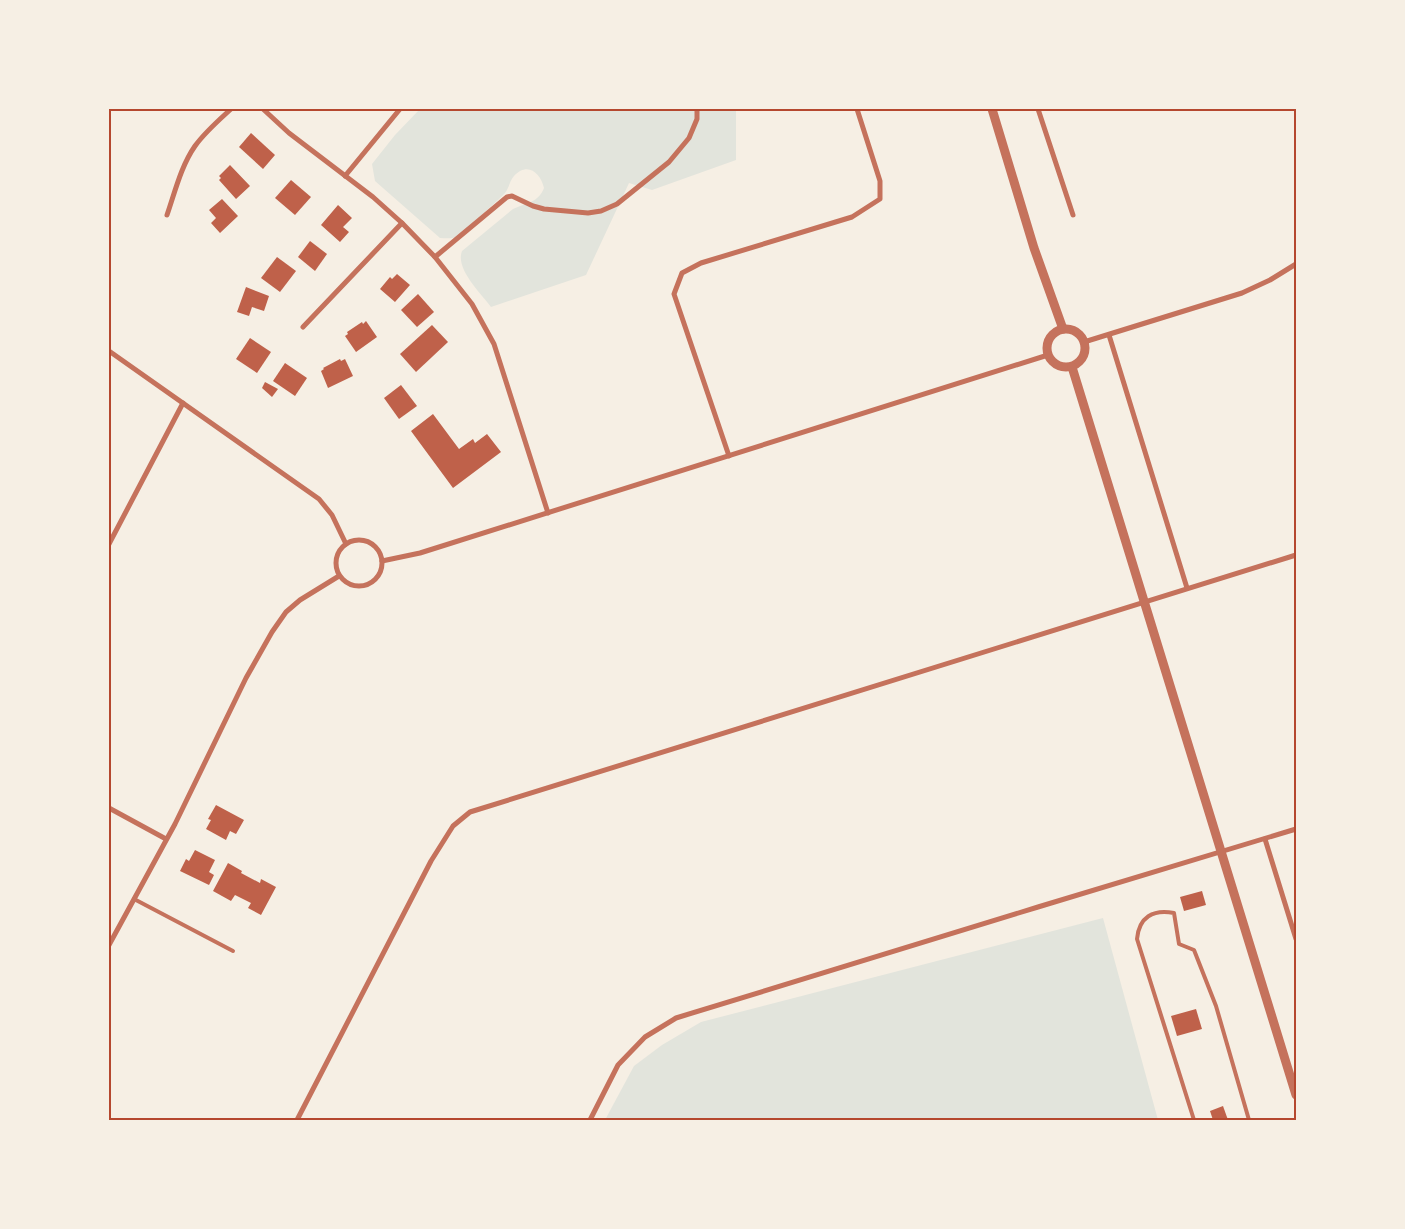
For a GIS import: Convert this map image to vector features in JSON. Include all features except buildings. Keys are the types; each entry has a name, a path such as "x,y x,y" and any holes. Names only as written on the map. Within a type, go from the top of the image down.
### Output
{"street":[{"path":"166,215 181,173 195,145 231,109"},
{"path":"263,109 289,133 373,197 402,223 435,257 472,304 494,344 548,513"},
{"path":"344,176 400,109"},
{"path":"435,257 507,197 512,196 544,209 588,213 617,204 669,162 689,138 697,119 697,109"},
{"path":"729,456 674,294 682,273 701,263 852,216 880,199 880,181 857,109"},
{"path":"992,109 1034,248 1063,329"},
{"path":"1038,109 1073,214"},
{"path":"303,327 402,223"},
{"path":"1084,342 1242,293 1270,280 1296,264"},
{"path":"1063,329 1076,332 1086,348 1082,360 1072,367 1066,368 1055,364 1048,355 1047,343 1049,338 1058,330 1063,329"},
{"path":"1109,335 1187,588"},
{"path":"109,351 319,499 332,515 346,544"},
{"path":"382,561 420,553 1048,355"},
{"path":"1072,367 1296,1094"},
{"path":"109,544 183,403"},
{"path":"357,540 369,542 378,550 382,561 380,573 372,583 360,587 348,584 339,576 336,564 338,553 346,544 357,540"},
{"path":"297,1120 431,861 453,826 470,812 1296,555"},
{"path":"109,945 166,839 246,678 272,632 286,612 300,600 339,576"},
{"path":"109,808 166,839"},
{"path":"590,1120 618,1065 644,1037 676,1018 1296,829"},
{"path":"1265,839 1296,939"}],"lane":[{"path":"134,899 233,951"},
{"path":"1194,1120 1136,939 1141,923 1147,917 1157,912 1174,914 1179,944 1194,950 1198,958 1216,1006 1249,1120"}],"shaded area":[{"path":"420,109 736,109 736,160 652,190 629,183 586,275 491,307 465,273 461,258 462,251 513,209 535,200 544,188 540,178 533,171 524,170 519,172 513,178 505,193 465,230 454,238 440,238 375,181 372,164 395,135"},
{"path":"1103,918 1158,1120 605,1120 634,1066 662,1045 701,1022"}]}
